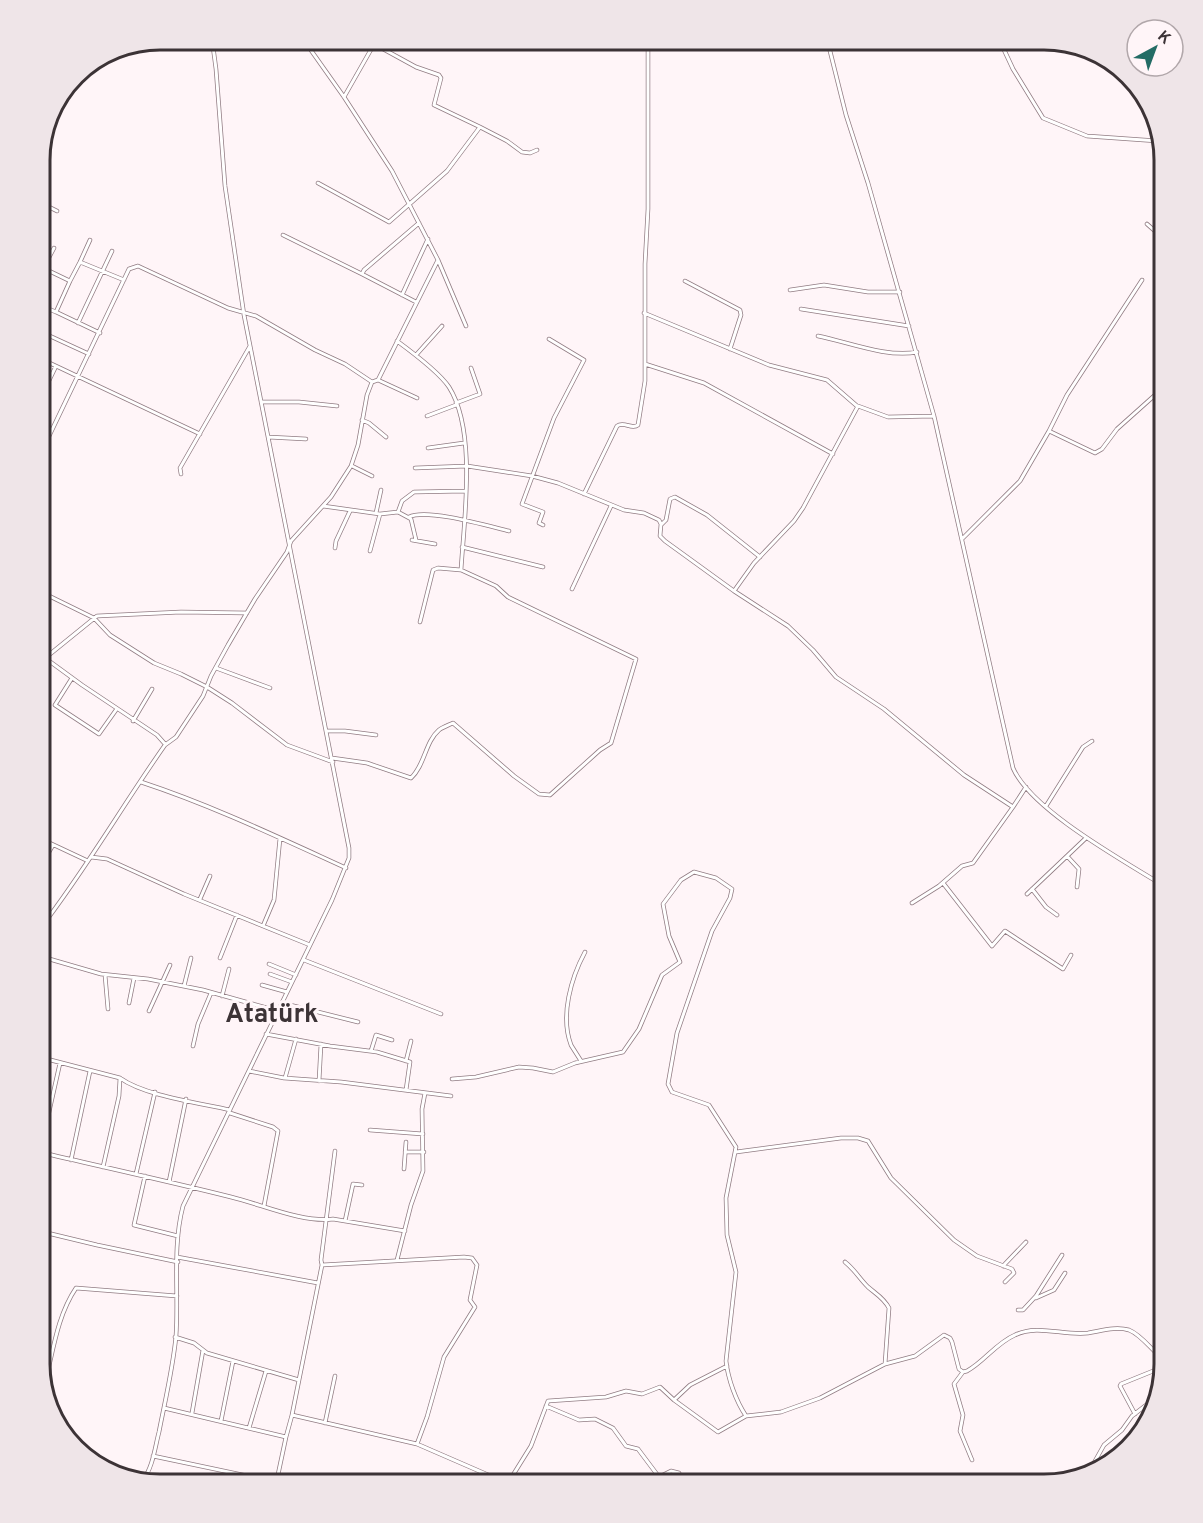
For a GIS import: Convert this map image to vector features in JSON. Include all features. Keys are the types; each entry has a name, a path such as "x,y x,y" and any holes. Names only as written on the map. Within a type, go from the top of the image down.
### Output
{"street":[{"path":"148,1473 164,1408 176,1338 178,1236 183,1206 304,960 349,858 333,760 244,315 225,186 213,50"},
{"path":"311,50 392,171 438,260 466,326"},
{"path":"344,97 371,50"},
{"path":"385,50 416,67 439,75 441,78 434,105 507,141 522,152 530,153 537,150"},
{"path":"584,494 617,426 622,424 636,427 639,424 644,394 648,209 648,50"},
{"path":"829,50 934,416 963,538 1012,768 1017,777 1046,806 1086,838 1154,880"},
{"path":"1004,50 1043,118 1087,136 1152,141"},
{"path":"318,183 387,222 411,205 447,171 480,127"},
{"path":"50,208 57,211"},
{"path":"362,274 419,222"},
{"path":"1147,224 1154,230"},
{"path":"283,235 416,302"},
{"path":"56,312 90,240"},
{"path":"402,295 428,240"},
{"path":"50,256 54,249"},
{"path":"78,323 112,251"},
{"path":"378,380 438,260"},
{"path":"80,262 124,280"},
{"path":"50,435 129,269 138,266 244,315 256,316 315,350 345,364 372,382"},
{"path":"50,271 70,281"},
{"path":"963,538 1020,481 1067,395 1142,280"},
{"path":"685,281 740,310 741,315 730,349"},
{"path":"790,290 824,285 868,292 900,292"},
{"path":"801,309 909,326"},
{"path":"50,310 100,333"},
{"path":"644,313 769,365 827,381 858,406 888,417 934,416"},
{"path":"416,355 442,326"},
{"path":"50,336 89,354"},
{"path":"819,336 875,350 917,352"},
{"path":"543,525 539,523 543,512 522,504 554,418 584,360 549,339"},
{"path":"397,341 416,355 448,387 460,413 467,466 461,570"},
{"path":"181,474 180,468 250,346"},
{"path":"50,363 200,434"},
{"path":"645,364 704,383 833,454"},
{"path":"50,378 56,366"},
{"path":"427,416 480,394 471,368"},
{"path":"372,382 378,380 417,398"},
{"path":"50,916 69,891 165,745 176,737 203,696 247,613 291,541 331,497 351,466 372,382"},
{"path":"1049,431 1095,453 1102,449 1117,429 1154,396"},
{"path":"261,402 300,402 338,406"},
{"path":"734,591 760,556 794,521 803,508 858,406"},
{"path":"363,420 386,437"},
{"path":"268,437 306,439"},
{"path":"428,448 464,443"},
{"path":"351,466 372,476"},
{"path":"415,468 467,466 532,476 558,483 611,506 644,513 659,520 660,536 665,541 734,591 788,626 836,677 884,709 964,774 1013,807"},
{"path":"370,551 381,490"},
{"path":"398,512 402,501 414,492 466,491"},
{"path":"661,525 666,520 670,499 675,497 707,515 760,556"},
{"path":"323,506 378,514 398,512 412,521 414,540 435,544"},
{"path":"572,589 611,506"},
{"path":"335,548 351,510"},
{"path":"409,517 420,514 464,519 509,531"},
{"path":"462,547 543,567"},
{"path":"50,596 94,618 110,635 145,657 207,687 287,745 333,760 367,763 411,777 420,766 433,738 440,729 453,723 514,776 539,794 550,795 600,750 611,743 636,659 508,597 496,586 461,570 438,568 433,570 420,622"},
{"path":"50,654 97,616 247,613"},
{"path":"50,662 133,721 158,735 165,745"},
{"path":"216,668 270,688"},
{"path":"72,678 55,705 99,735 117,709"},
{"path":"133,721 152,689"},
{"path":"327,731 376,735"},
{"path":"1046,806 1083,747 1092,741"},
{"path":"141,782 174,793 346,868"},
{"path":"912,903 943,883 962,866 973,863 1026,787"},
{"path":"263,926 274,900 279,838"},
{"path":"1027,894 1086,838"},
{"path":"50,849 52,845 88,861"},
{"path":"1067,856 1079,869 1077,887"},
{"path":"91,857 107,859 310,945"},
{"path":"452,1079 476,1077 519,1067 553,1072 581,1062 623,1052 639,1029 662,975 680,962 669,936 663,904 681,880 694,872 716,878 732,889 730,898 712,931 677,1033 668,1084 672,1092 709,1105 736,1147 726,1198 727,1235 736,1272 727,1366 741,1409 746,1416"},
{"path":"200,900 210,876"},
{"path":"943,883 992,946 1005,931 1063,969 1071,955"},
{"path":"1032,889 1046,907 1058,915"},
{"path":"219,958 237,915"},
{"path":"581,1062 571,1044 568,1010 571,982 585,952"},
{"path":"184,986 191,958"},
{"path":"50,959 105,975 184,986 278,1011"},
{"path":"304,960 441,1014"},
{"path":"269,964 296,975"},
{"path":"149,1011 170,965"},
{"path":"222,996 229,969"},
{"path":"270,974 292,982"},
{"path":"105,975 108,1009"},
{"path":"129,1003 134,978"},
{"path":"262,985 287,992"},
{"path":"193,1046 198,1024 211,993"},
{"path":"282,1003 358,1022"},
{"path":"266,1034 371,1051 410,1062 406,1090"},
{"path":"371,1051 376,1035 392,1040"},
{"path":"285,1078 296,1039"},
{"path":"406,1061 411,1041"},
{"path":"319,1081 321,1044"},
{"path":"50,1061 120,1078 129,1084 230,1112 273,1127 278,1131 264,1206"},
{"path":"50,1106 60,1063"},
{"path":"71,1160 90,1071"},
{"path":"249,1071 285,1078 451,1096"},
{"path":"103,1167 119,1096 120,1078"},
{"path":"136,1174 155,1092"},
{"path":"397,1260 411,1205 423,1171 422,1109 425,1093"},
{"path":"169,1182 186,1100"},
{"path":"370,1130 423,1134"},
{"path":"736,1152 841,1138 866,1140 872,1145 891,1178 954,1240 977,1256 1014,1271 1005,1282"},
{"path":"404,1169 406,1142"},
{"path":"278,1474 292,1415 322,1265 325,1220 335,1151"},
{"path":"405,1152 424,1152"},
{"path":"50,1155 192,1187 301,1216 405,1231"},
{"path":"145,1176 134,1225 178,1236"},
{"path":"345,1221 352,1184 362,1185"},
{"path":"50,1233 178,1262"},
{"path":"1003,1266 1026,1242"},
{"path":"1034,1300 1062,1255"},
{"path":"177,1257 318,1283"},
{"path":"322,1265 464,1257 472,1258 477,1265 470,1300 475,1307 444,1357 417,1444"},
{"path":"844,1262 856,1270 867,1286 885,1300 889,1308 885,1364"},
{"path":"1018,1310 1023,1310 1034,1300 1056,1289 1065,1273"},
{"path":"50,1362 60,1321 76,1288 177,1296"},
{"path":"972,1460 960,1431 963,1415 954,1384 963,1372 973,1368 1008,1338 1028,1330 1070,1334 1116,1328 1130,1330 1154,1352"},
{"path":"514,1474 531,1446 548,1401 606,1397 626,1391 642,1394 660,1387 718,1432 746,1416 782,1412 820,1398 885,1364 915,1356 944,1335 950,1338 959,1369 963,1372"},
{"path":"176,1338 194,1343 207,1353 299,1380"},
{"path":"192,1414 202,1350"},
{"path":"221,1421 233,1361"},
{"path":"674,1400 690,1385 727,1366"},
{"path":"249,1428 266,1371"},
{"path":"1135,1414 1120,1386 1153,1371"},
{"path":"324,1423 335,1376"},
{"path":"546,1407 579,1420 595,1419 613,1428 626,1446 638,1449 657,1474"},
{"path":"1096,1460 1104,1445 1144,1407"},
{"path":"164,1408 286,1437"},
{"path":"292,1415 417,1444 485,1474"},
{"path":"153,1456 242,1474"},
{"path":"665,1474 671,1471 679,1474"}],"district":[{"name":"Atatürk","path":"272,1013"}]}
